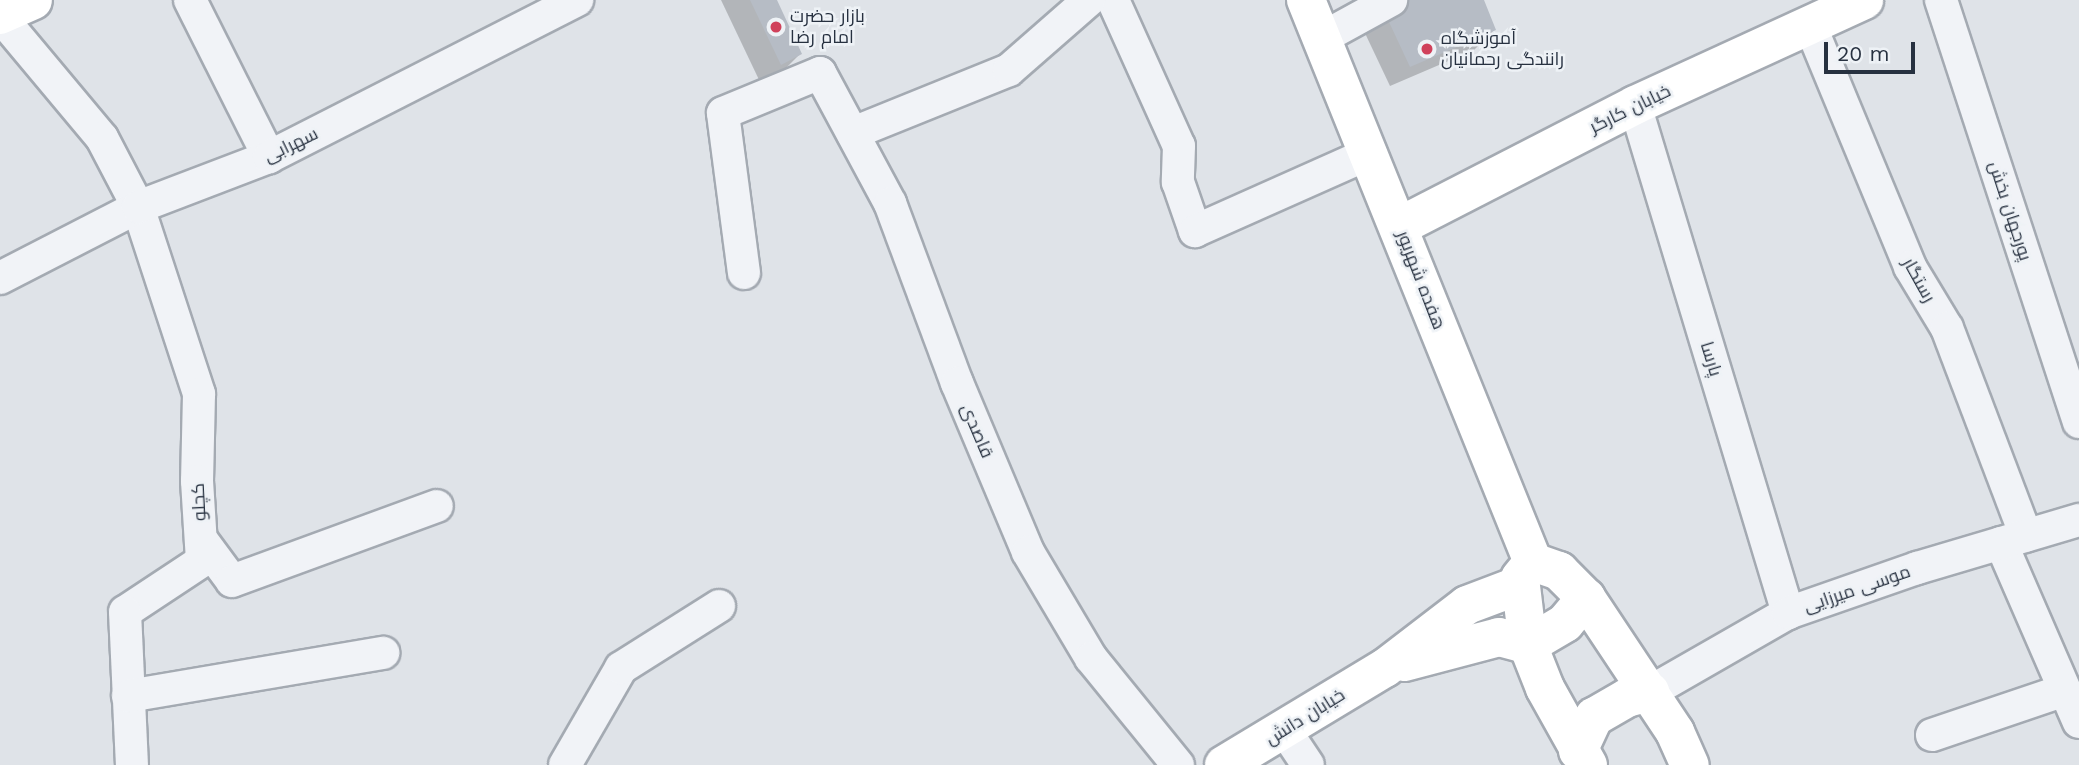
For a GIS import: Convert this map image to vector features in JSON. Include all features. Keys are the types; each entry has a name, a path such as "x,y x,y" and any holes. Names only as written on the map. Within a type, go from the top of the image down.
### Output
{"main road":[{"path":"0,15 33,0"},
{"name":"هفده شهریور","path":"1306,0 1400,226 1526,573 1528,645 1583,758"},
{"name":"خیابان کارگر","path":"1400,226 1634,105 1864,0"},
{"path":"1385,668 1467,605 1526,573 1559,571 1586,598 1650,692 1690,765"},
{"path":"1385,668 1470,641 1499,637 1528,645 1565,623 1586,598"},
{"name":"خیابان دانش","path":"1224,765 1385,668"},
{"path":"1583,758 1594,717 1627,698 1650,692"}],"street":[{"path":"190,0 269,157"},
{"name":"سهرابی","path":"0,278 138,207 269,157 577,0"},
{"path":"853,133 1009,70 1089,0"},
{"path":"1113,0 1179,146 1178,182 1195,231 1370,153"},
{"path":"1322,38 1391,0"},
{"name":"پورجهان بخش","path":"1941,0 2079,422"},
{"name":"کچلو","path":"0,15 102,138 138,207 199,394 202,561 125,611 132,765"},
{"name":"رستگار","path":"1810,25 1910,267 1947,328 2014,540 2065,690 2079,722"},
{"name":"قاصدی","path":"744,273 723,113 820,73 890,203 957,383 1028,552 1091,659 1178,765"},
{"name":"پارسا","path":"1634,105 1788,613"},
{"path":"201,539 232,580 437,506"},
{"name":"موسی میرزایی","path":"1650,692 1788,613 2079,520"},
{"path":"565,765 621,668 719,606"},
{"path":"128,696 383,653"},
{"path":"1932,735 2065,690"},
{"path":"1284,729 1308,765"}],"building":[{"name":"بازار حضرت امام رضا","path":"750,0 777,0 802,54 781,65"},
{"name":"آموزشگاه رانندگی رحمانیان","path":"1400,0 1484,0 1496,30 1410,67 1382,7"}],"place":[{"name":"بازار حضرت امام رضا","path":"776,27"},
{"name":"آموزشگاه رانندگی رحمانیان","path":"1427,49"}]}
